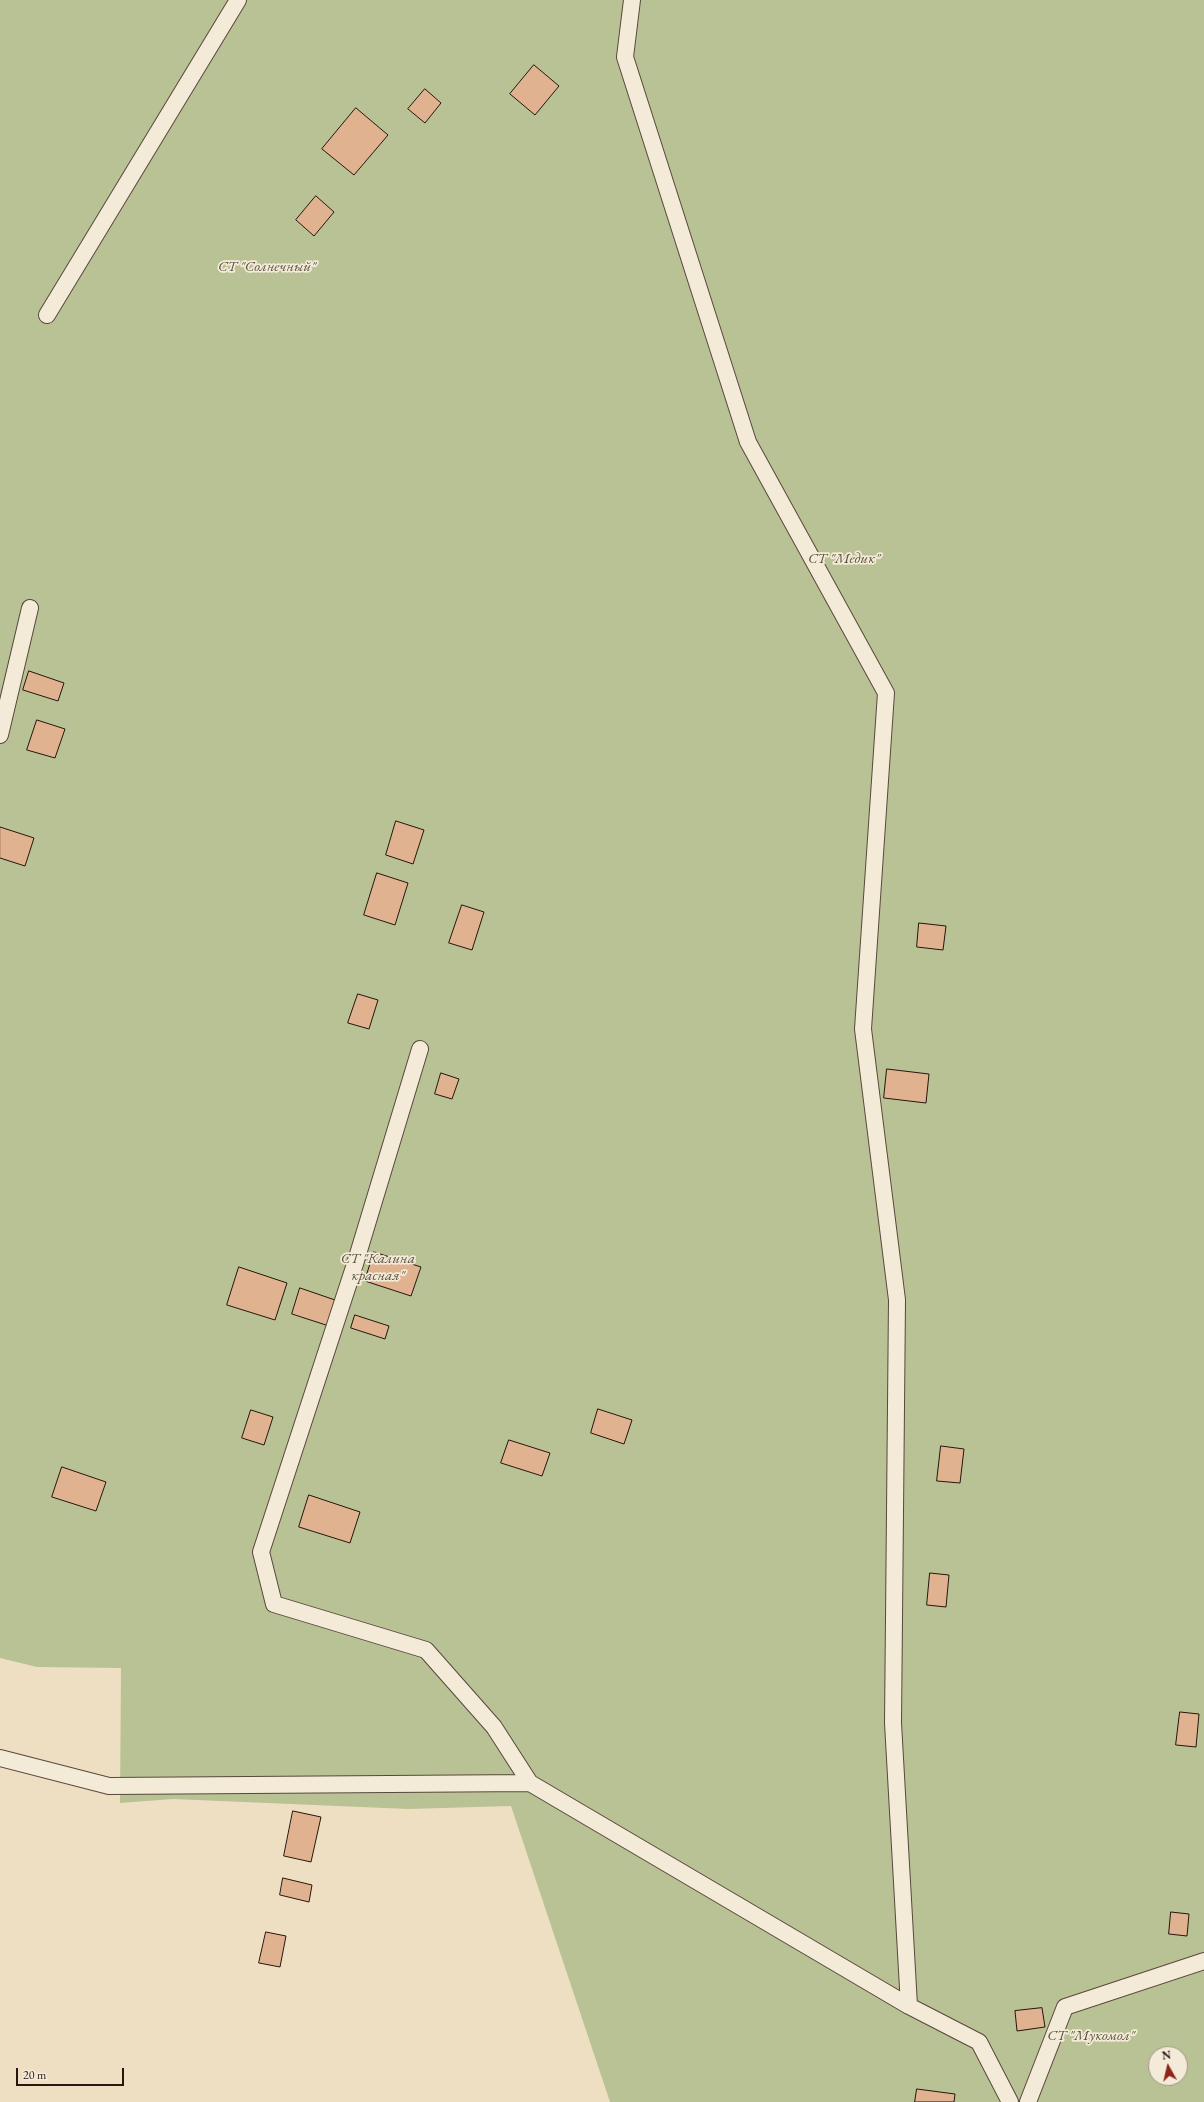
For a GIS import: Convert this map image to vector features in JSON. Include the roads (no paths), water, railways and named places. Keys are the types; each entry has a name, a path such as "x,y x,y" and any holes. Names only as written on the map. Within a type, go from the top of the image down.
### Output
{"lane":[{"path":"47,315 238,0"},
{"path":"632,0 625,57 748,442 886,693 863,1029 897,1300 893,1723 909,2006"},
{"path":"0,735 3,711 30,608"},
{"path":"420,1050 355,1264 261,1552 274,1604 426,1650 494,1727 530,1783 909,2006 979,2042 1010,2102"},
{"path":"0,1758 109,1786 530,1783"},
{"path":"1028,2102 1065,2007 1204,1961"}],"park label":[{"name":"СТ \"Солнечный\"","path":"267,267"},
{"name":"СТ \"Медик\"","path":"844,559"},
{"name":"СТ \"Калина красная\"","path":"378,1268"},
{"name":"СТ \"Мукомол\"","path":"1091,2036"}]}
